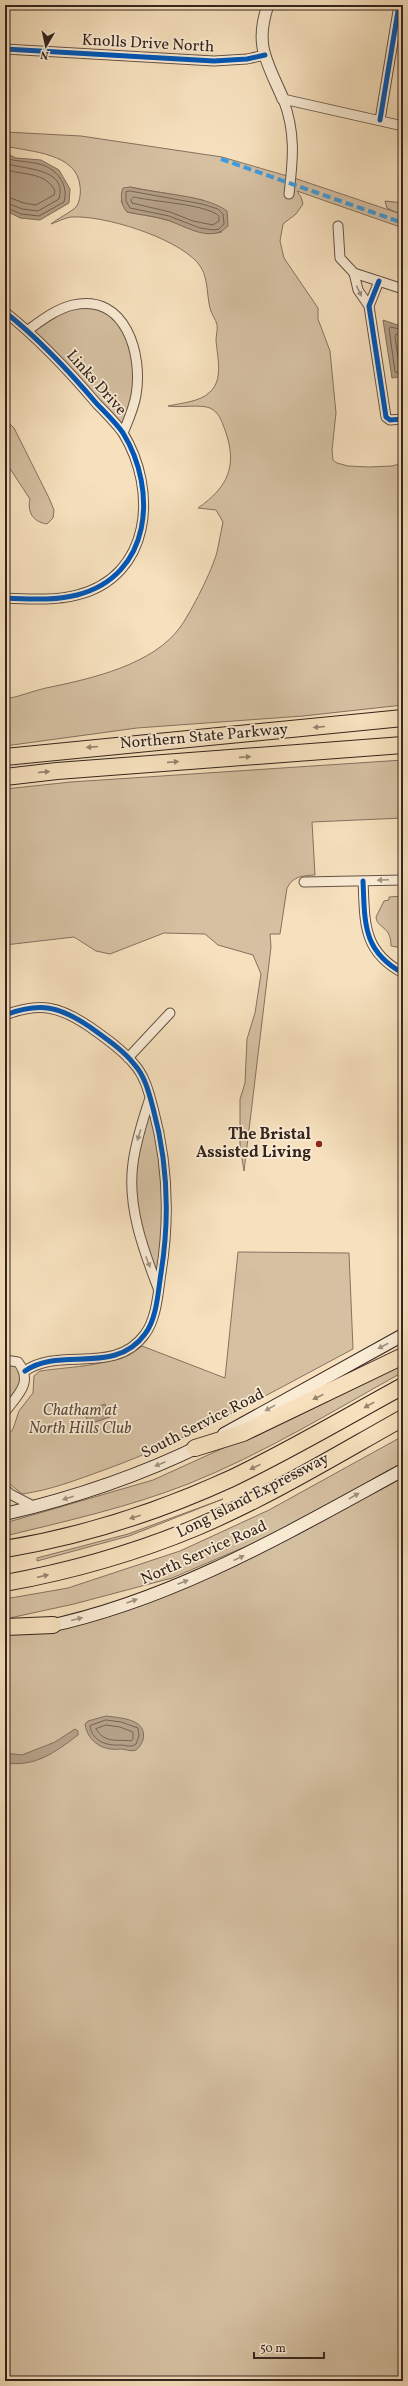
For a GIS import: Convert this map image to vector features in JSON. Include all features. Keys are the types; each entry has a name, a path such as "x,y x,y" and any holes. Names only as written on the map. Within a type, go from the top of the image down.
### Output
{"highway":[{"path":"353,724 403,708"},
{"name":"Northern State Parkway","path":"5,757 47,751 353,724 403,718"},
{"name":"Northern State Parkway","path":"5,777 57,771 403,745"},
{"path":"366,748 403,750"},
{"path":"195,1448 243,1433 403,1356"},
{"name":"Long Island Expressway","path":"5,1549 102,1527 198,1493 260,1464 403,1386"},
{"name":"Long Island Expressway","path":"5,1583 101,1561 198,1526 258,1498 403,1418"},
{"path":"5,1627 53,1625"}],"main road":[{"name":"South Service Road","path":"5,1514 35,1507 133,1475 195,1448 403,1335"},
{"name":"North Service Road","path":"5,1635 53,1625 101,1612 204,1574 266,1544 403,1470"}],"street":[{"path":"268,5 261,31 265,54 287,109 294,148 290,192"},
{"path":"380,120 399,5"},
{"name":"Knolls Drive North","path":"5,49 214,61 247,59 265,54"},
{"path":"283,99 403,126"},
{"path":"338,226 340,258 354,273 403,289"},
{"path":"354,273 358,290 369,306 386,417 390,420 403,419"},
{"path":"369,306 379,282"},
{"path":"28,330 44,318 74,305 98,306 120,319 133,340 137,372 136,396 123,433"},
{"name":"Links Drive","path":"5,312 28,330 75,378 123,433 142,479 145,497 140,533 133,552 122,568 102,585 78,595 47,600 5,598"},
{"path":"304,882 403,880"},
{"path":"363,881 364,918 368,937 382,958 403,973"},
{"path":"5,1015 27,1007 56,1009 75,1017 106,1038 135,1064 147,1085 158,1129 167,1191 165,1243 158,1289 154,1314 145,1334 128,1349 110,1358 47,1362 33,1365 25,1371"},
{"path":"128,1058 170,1013"},
{"path":"150,1098 137,1141 132,1181 140,1243 158,1289"},
{"path":"5,1360 18,1362 25,1371 26,1380 22,1389 5,1412"},
{"path":"5,1489 10,1494 35,1507"}],"green space":[{"path":"5,132 81,136 222,157 294,178 398,213 387,208 385,201 403,203 403,228 297,191 303,204 296,214 283,224 280,241 284,258 318,308 318,319 330,351 336,413 332,450 333,460 337,463 348,466 369,467 392,466 403,463 403,705 303,716 137,728 5,746 5,699 101,675 120,668 155,651 181,626 196,601 211,569 217,552 223,522 216,510 198,508 217,492 223,484 228,475 230,454 229,443 223,424 213,410 201,406 168,406 190,402 201,398 210,392 217,381 219,367 216,340 217,327 209,302 204,272 201,267 186,253 172,244 138,229 85,217 71,217 51,224 76,207 79,200 80,191 77,175 71,167 62,160 39,153 5,146","holes":["130,187 203,200 222,232 201,232 174,222 127,212 121,201"]},
{"path":"85,304 120,319 137,373 123,433 28,330 44,318"},
{"path":"5,419 14,428 54,510 53,518 47,524 38,521 32,516 29,508 30,499 5,461"},
{"path":"403,760 403,818 312,822 315,875 298,877 289,884 287,888 280,934 270,934 271,947 244,1171 240,1146 240,1099 245,1083 247,1039 255,1013 261,974 253,955 218,945 205,934 164,933 110,954 96,951 74,937 5,945 5,789 71,782"},
{"path":"403,896 403,948 391,946 389,934 379,924 376,917 384,901 389,900 389,897"},
{"path":"150,1098 166,1183 158,1289 140,1243 132,1172"},
{"name":"Chatham at North Hills Club","path":"238,1252 349,1253 353,1349 230,1414 136,1458 73,1481 22,1494 5,1480 5,1439 13,1429 19,1411 33,1393 34,1376 40,1371 106,1362 131,1353 142,1346 225,1378"},
{"path":"5,1360 18,1362 26,1380 5,1413"},
{"path":"403,1361 403,1372 271,1446 216,1472 188,1484 121,1507 5,1536 5,1523 153,1480 230,1445"},
{"path":"403,1436 403,1463 261,1540 172,1578 74,1604 5,1619 5,1599 68,1588 180,1551 269,1510"},
{"path":"403,1470 403,2381 5,2381 5,1635 184,1582"},
{"path":"223,1499 129,1536 37,1561 37,1558 128,1534"}],"water":[{"path":"5,153 16,158 41,160 59,170 70,189 69,203 40,220 20,218 5,210"},
{"path":"130,187 207,201 227,211 228,226 214,234 206,234 162,219 127,212 122,203 122,194 123,188"},
{"path":"383,320 403,327 403,376 392,378"},
{"path":"105,1404 110,1417 89,1424 84,1411"},
{"path":"106,1716 132,1721 141,1728 143,1740 136,1750 108,1749 93,1741 89,1736 85,1724 88,1721"},
{"path":"75,1729 78,1731 78,1735 53,1753 35,1761 26,1763 5,1763 5,1753 22,1755 55,1742"}],"marked path":[{"path":"221,159 403,223"}],"cycle path":[{"path":"380,120 399,5"},
{"path":"5,49 214,61 247,59 265,55"},
{"path":"379,281 369,306 386,417 390,420 403,419"},
{"path":"5,312 30,333 53,356 111,418 123,433 134,456 141,480 144,504 141,528 134,550 121,570 102,585 68,597 41,599 5,598"},
{"path":"363,881 364,910 368,934 380,955 403,973"},
{"path":"5,1015 29,1008 49,1008 69,1014 90,1027 124,1053 138,1069 150,1096 162,1149 166,1190 166,1231 158,1296 155,1313 145,1334 133,1347 119,1354 103,1358 54,1361 39,1364 25,1371"}],"place":[{"name":"The Bristal Assisted Living","path":"319,1144"}]}
